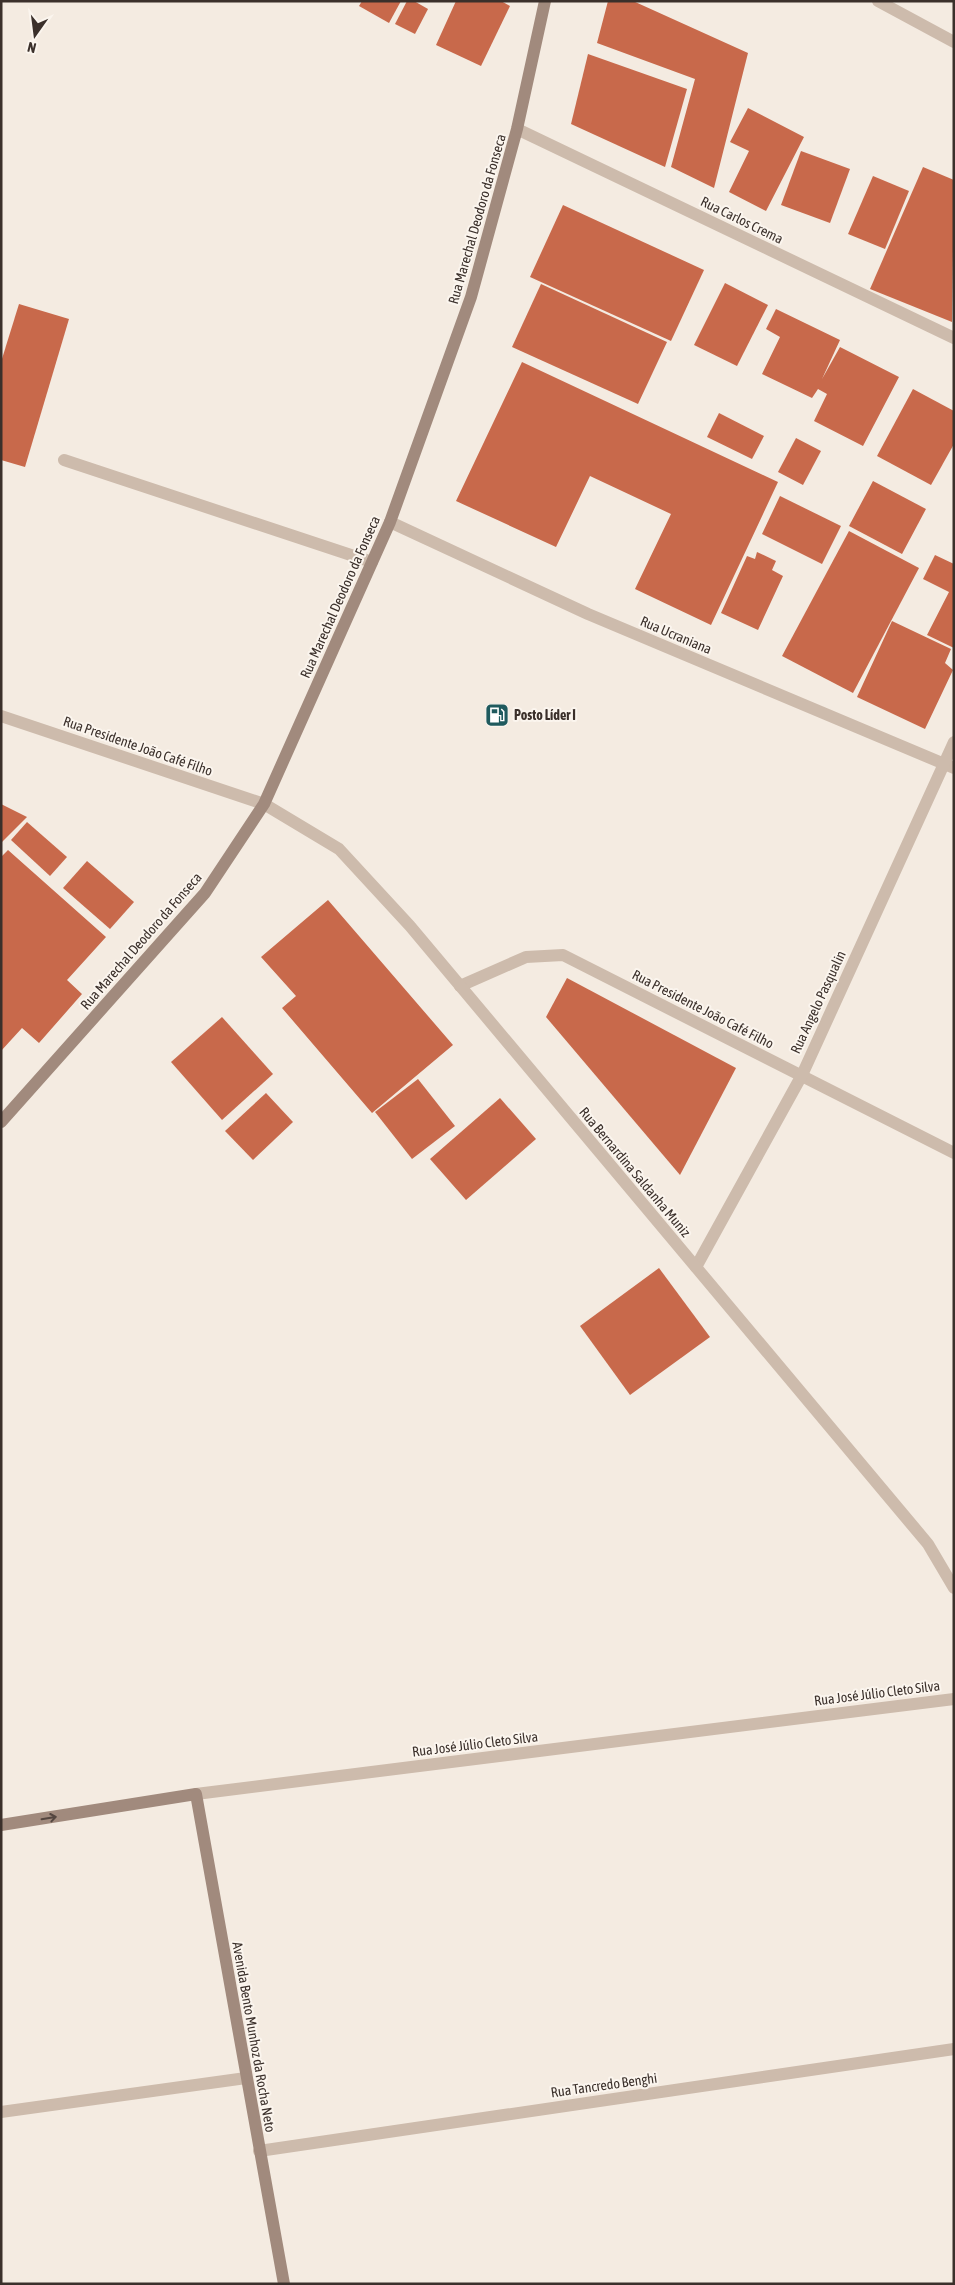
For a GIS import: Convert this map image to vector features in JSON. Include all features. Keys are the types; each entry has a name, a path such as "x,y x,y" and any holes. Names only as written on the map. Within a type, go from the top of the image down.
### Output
{"main road":[{"name":"Rua Marechal Deodoro da Fonseca","path":"1,1122 205,893 264,804 390,522 472,297 517,129 546,1"},
{"name":"Rua José Júlio Cleto Silva","path":"1,1825 196,1794"},
{"name":"Avenida Bento Munhoz da Rocha Neto","path":"196,1794 284,2284"}],"street":[{"path":"878,1 954,42"},
{"name":"Rua Carlos Crema","path":"517,129 954,338"},
{"path":"64,460 372,562"},
{"name":"Rua Ucraniana","path":"390,522 588,614 949,766"},
{"name":"Rua Presidente João Café Filho","path":"1,716 264,804"},
{"name":"Rua Angelo Pasqualin","path":"696,1267 802,1075 949,766 954,742"},
{"name":"Rua Bernardina Saldanha Muniz","path":"264,804 339,849 410,926 928,1544 954,1588"},
{"name":"Rua Presidente João Café Filho","path":"460,986 526,957 563,955 954,1153"},
{"name":"Rua José Júlio Cleto Silva","path":"196,1794 954,1699"},
{"name":"Rua Tancredo Benghi","path":"259,2151 954,2049"},
{"path":"1,2112 246,2078"}],"building":[{"path":"362,1 401,1 389,23 359,6"},
{"path":"407,1 414,1 428,9 415,34 395,24"},
{"path":"456,1 501,1 510,6 481,66 436,45"},
{"path":"608,1 633,1 748,53 714,188 671,167 695,79 597,43"},
{"path":"588,54 687,89 665,167 571,124"},
{"path":"748,108 804,137 766,211 729,192 749,151 730,142"},
{"path":"801,151 850,169 830,223 781,205"},
{"path":"923,167 954,180 952,322 870,289"},
{"path":"873,176 909,191 885,249 848,234"},
{"path":"563,205 704,270 671,341 530,277"},
{"path":"725,283 768,305 737,366 694,345"},
{"path":"541,284 667,342 638,404 512,347"},
{"path":"19,304 69,319 25,467 1,460 1,362"},
{"path":"776,309 840,340 822,379 840,347 899,377 863,446 814,421 827,394 818,389 812,398 762,374 780,337 766,329"},
{"path":"522,362 778,482 711,625 635,589 671,514 590,476 556,547 456,501"},
{"path":"913,389 954,411 954,444 931,485 877,456"},
{"path":"719,413 764,436 752,459 707,437"},
{"path":"796,438 821,451 803,485 778,472"},
{"path":"873,481 926,509 902,554 849,526"},
{"path":"780,496 841,526 822,564 762,534"},
{"path":"849,531 919,568 853,693 782,656"},
{"path":"757,552 776,561 772,570 783,576 758,630 721,613 747,556 755,559"},
{"path":"935,555 954,564 954,648 927,635 949,592 923,579"},
{"path":"892,621 951,649 945,663 953,670 925,729 857,697"},
{"path":"1,804 27,817 1,843"},
{"path":"27,822 67,857 50,876 11,840"},
{"path":"8,850 106,937 67,980 82,994 39,1043 22,1028 1,1051 1,857"},
{"path":"87,861 134,902 110,929 63,888"},
{"path":"328,900 453,1045 372,1113 282,1008 296,996 261,957"},
{"path":"567,978 736,1068 680,1175 546,1017"},
{"path":"222,1017 273,1074 222,1120 171,1062"},
{"path":"418,1079 455,1126 412,1159 375,1112"},
{"path":"266,1093 293,1122 253,1160 225,1131"},
{"path":"500,1098 536,1139 466,1200 430,1159"},
{"path":"659,1268 710,1337 630,1395 580,1326"}],"place":[{"name":"Posto Líder I","path":"497,715"}]}
